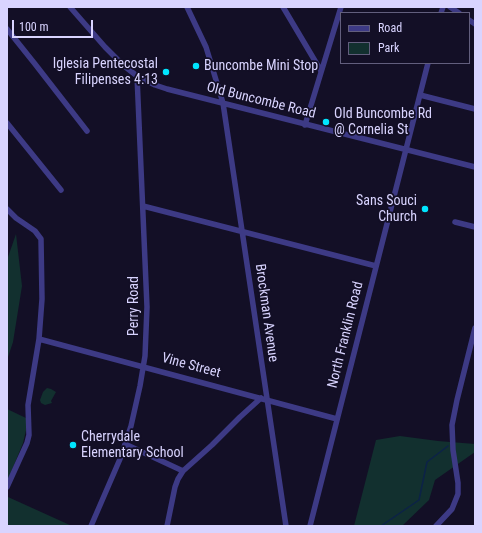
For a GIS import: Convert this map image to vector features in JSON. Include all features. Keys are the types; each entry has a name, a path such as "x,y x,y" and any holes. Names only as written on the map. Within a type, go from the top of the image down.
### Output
{"street":[{"name":"Old Buncombe Road","path":"70,7 116,58 137,76 167,89 406,150 475,166"},
{"name":"Brockman Avenue","path":"187,7 206,47 223,103 286,526"},
{"path":"283,7 321,71"},
{"path":"305,124 341,7"},
{"path":"7,30 35,63 87,131"},
{"name":"North Franklin Road","path":"310,526 428,64"},
{"name":"Perry Road","path":"90,526 112,478 125,444 136,408 146,345 147,307 137,76"},
{"path":"420,95 475,109"},
{"path":"7,123 61,190"},
{"path":"143,206 376,266"},
{"path":"7,209 37,233 42,243 42,299 39,339 28,405 30,430 29,438 7,487"},
{"path":"455,222 475,226"},
{"path":"436,526 452,509 458,494 452,425 475,328"},
{"name":"Vine Street","path":"39,339 337,419"},
{"path":"167,526 175,486 178,479 184,471 261,398"},
{"path":"125,444 184,471"}],"green space":[{"path":"16,234 22,286 13,342 7,360 7,260"},
{"path":"47,388 56,392 51,401 52,403 45,405 41,403 40,400 43,392"},
{"path":"7,409 26,418 27,426 23,443 7,482"},
{"path":"400,436 475,444 475,452 435,480 429,500 402,526 354,526 376,440"},
{"path":"8,497 72,526 7,526"}],"waterway":[{"path":"381,526 419,500 427,462 448,446"}],"place":[{"name":"Buncombe Mini Stop","path":"196,66"},
{"name":"Iglesia Pentecostal Filipenses 4:13","path":"166,72"},
{"name":"Old Buncombe Rd @ Cornelia St","path":"326,122"},
{"name":"Sans Souci Church","path":"425,209"},
{"name":"Cherrydale Elementary School","path":"73,445"}]}
